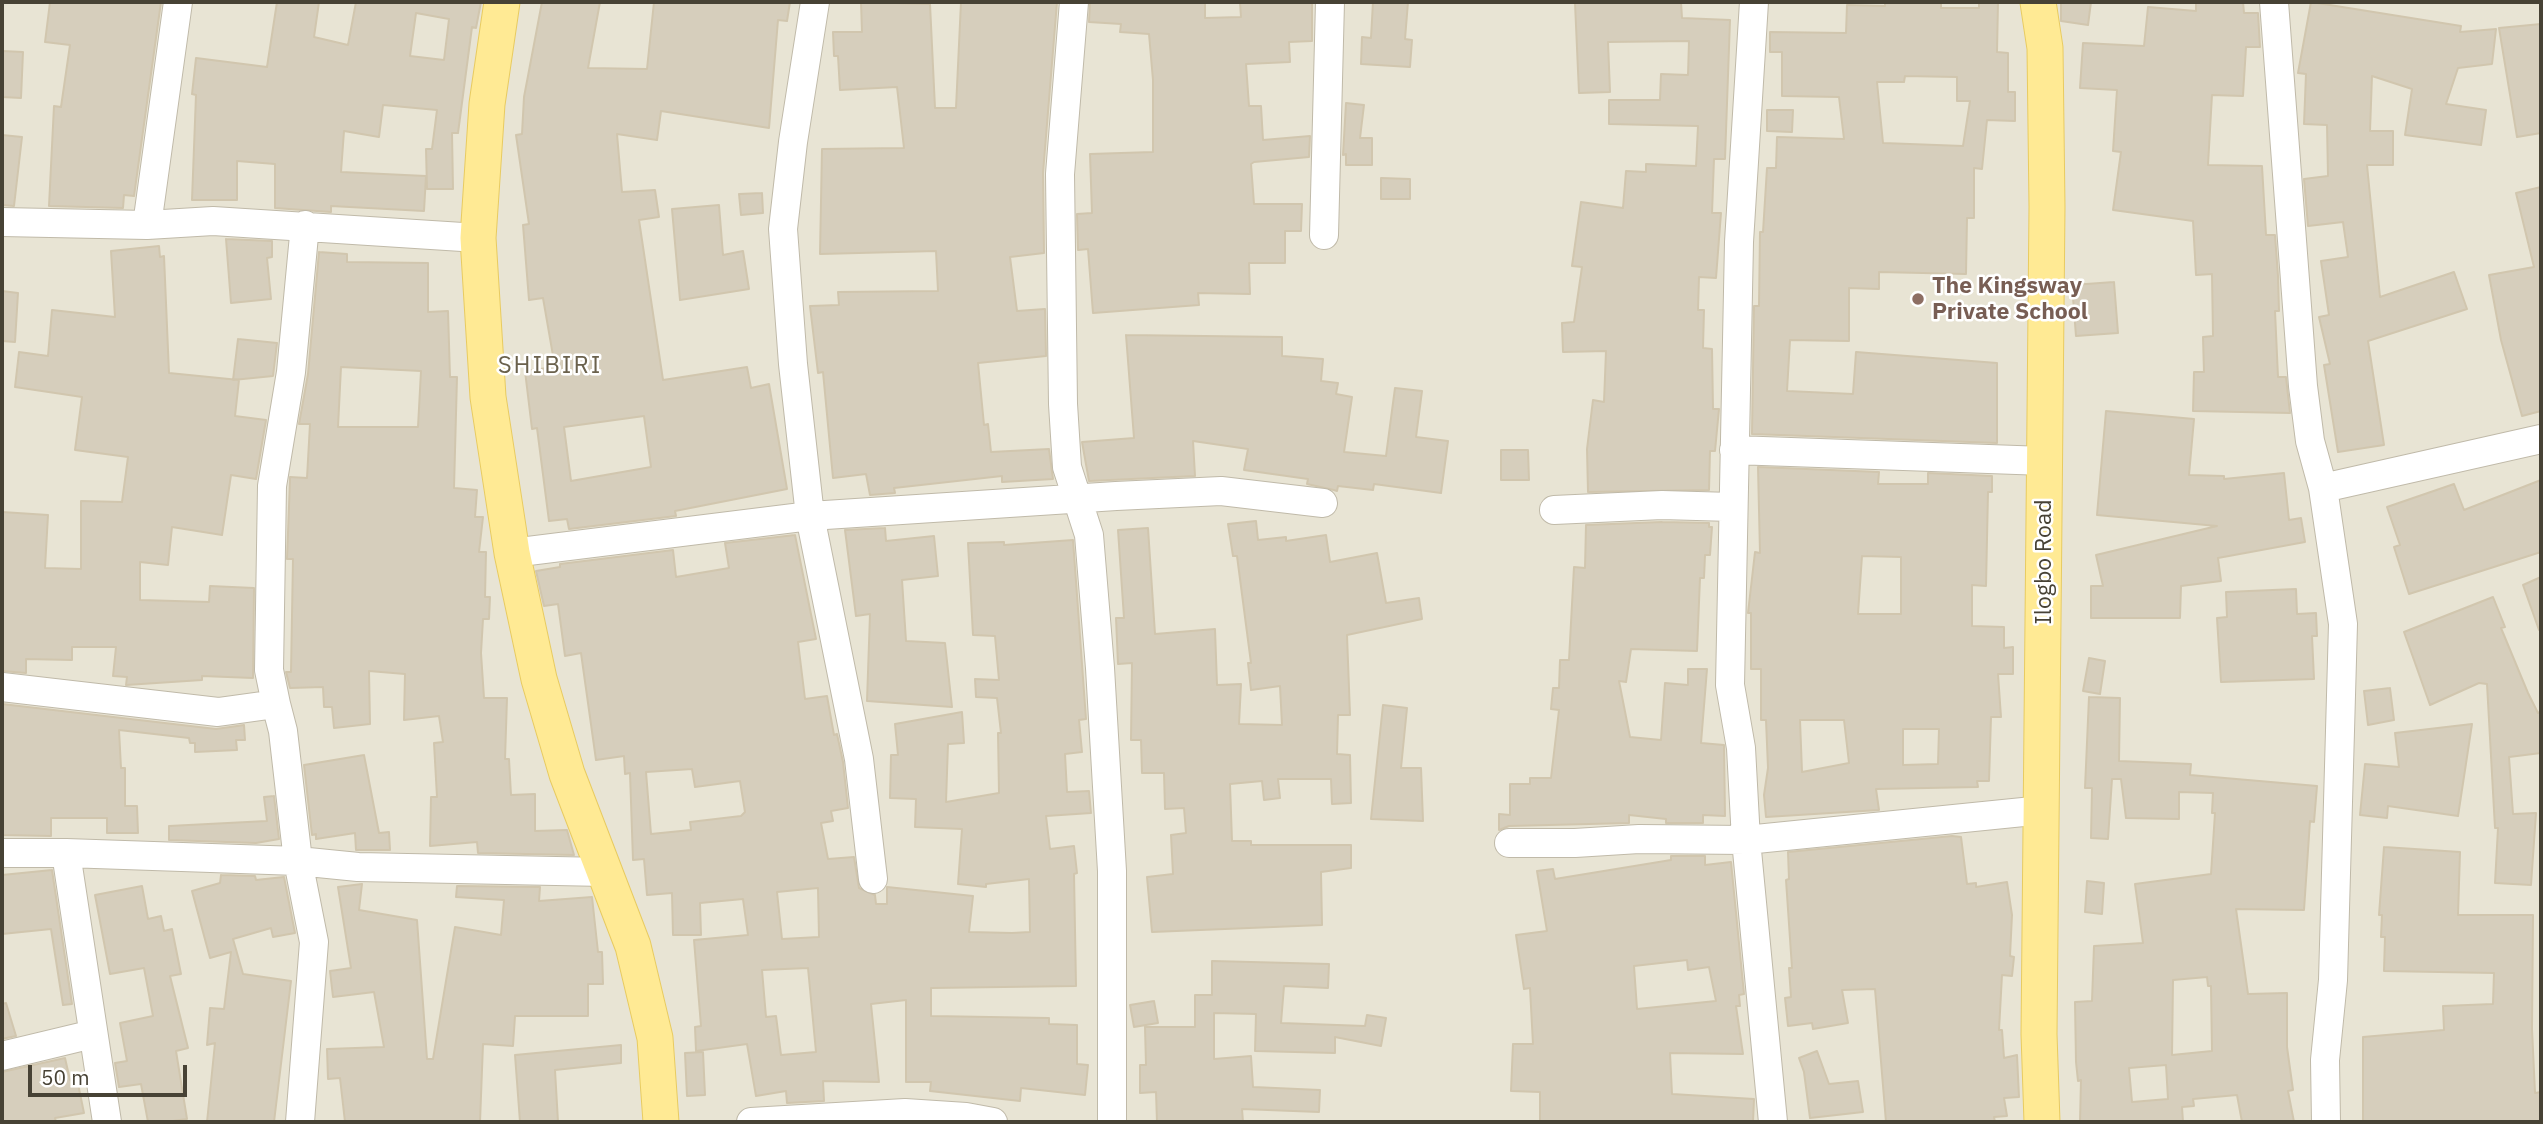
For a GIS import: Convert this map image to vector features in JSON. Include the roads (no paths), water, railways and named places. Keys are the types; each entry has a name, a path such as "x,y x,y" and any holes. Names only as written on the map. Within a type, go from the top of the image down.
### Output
{"main road":[{"path":"502,2 487,104 478,238 488,397 512,553 539,679 567,774 633,946 655,1038 661,1122"},
{"name":"Ilogbo Road","path":"2038,2 2045,48 2045,461 2039,1034 2042,1122"}],"street":[{"path":"147,225 178,2"},
{"path":"816,2 793,142 783,229 793,364 810,516 859,759 873,879"},
{"path":"1074,2 1060,174 1063,404 1068,467 1076,501 1089,535 1103,708 1112,871 1112,1122"},
{"path":"1324,235 1330,2"},
{"path":"1754,2 1739,242 1730,685 1741,748 1746,840 1773,1122"},
{"path":"2274,2 2303,386 2310,441 2323,488 2343,624 2333,980 2325,1060 2326,1122"},
{"path":"2,222 305,225 478,238"},
{"path":"300,1122 314,943 298,862 283,731 269,670 272,486 291,372 305,225"},
{"path":"2323,488 2541,439"},
{"path":"1734,450 2045,461"},
{"path":"512,553 810,516 1221,491 1323,503"},
{"path":"1554,510 1662,505 1732,507"},
{"path":"2,687 218,712 276,704"},
{"path":"1509,843 1575,844 1639,839 1746,840 2042,810"},
{"path":"2,853 298,862 358,867 605,873"},
{"path":"66,853 107,1122"},
{"path":"2,1056 93,1034"},
{"path":"751,1122 905,1113 966,1117 993,1122"}],"place":[{"name":"The Kingsway Private School","path":"1918,299"}],"district":[{"name":"SHIBIRI","path":"550,366"}]}
